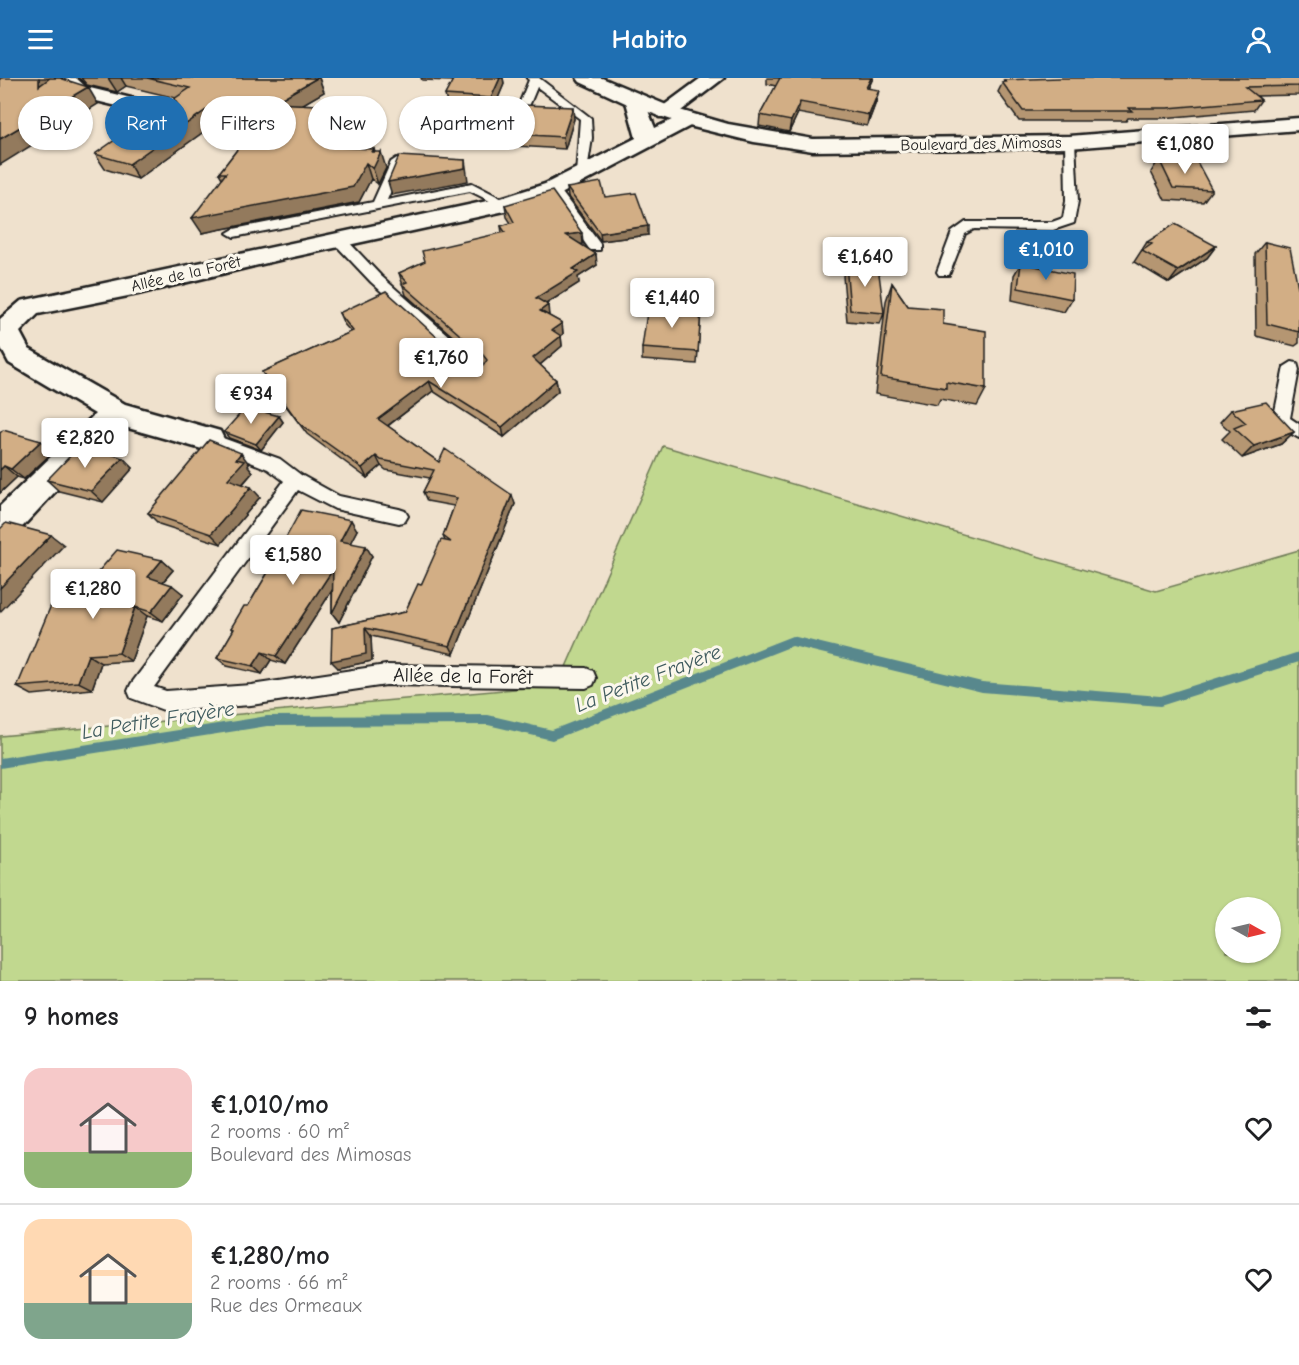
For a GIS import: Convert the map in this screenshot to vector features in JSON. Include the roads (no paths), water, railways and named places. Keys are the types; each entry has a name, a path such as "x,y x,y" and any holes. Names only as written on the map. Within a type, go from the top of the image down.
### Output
{"street":[{"path":"66,78 69,85 79,91 105,97"},
{"name":"Boulevard des Mimosas","path":"587,78 636,102 687,120 775,141 813,145 1069,142 1299,124"},
{"path":"666,113 714,78"},
{"path":"636,102 647,138"},
{"name":"Allée de la Forêt","path":"209,439 116,414 19,356 5,330 30,307 138,286 506,204 553,189 647,138 687,120"},
{"path":"0,528 81,444 116,414"}],"lane":[{"path":"527,96 533,79 585,118 588,128 581,157 582,174"},
{"path":"944,272 959,232 971,225 1053,226 1069,220 1072,201 1069,142"},
{"path":"377,207 399,157"},
{"path":"234,233 472,187 506,204"},
{"path":"553,189 594,247"},
{"path":"339,240 402,303 479,371"},
{"path":"1292,367 1281,421 1299,432"},
{"name":"Allée de la Forêt","path":"209,439 274,464 295,480 335,502 399,516"},
{"name":"Allée de la Forêt","path":"295,480 138,691 166,701 251,695 386,675 586,678"}],"waterway":[{"name":"La Petite Frayère","path":"0,763 267,721 488,720 552,735 792,641 982,687 1160,701 1299,657"}]}
